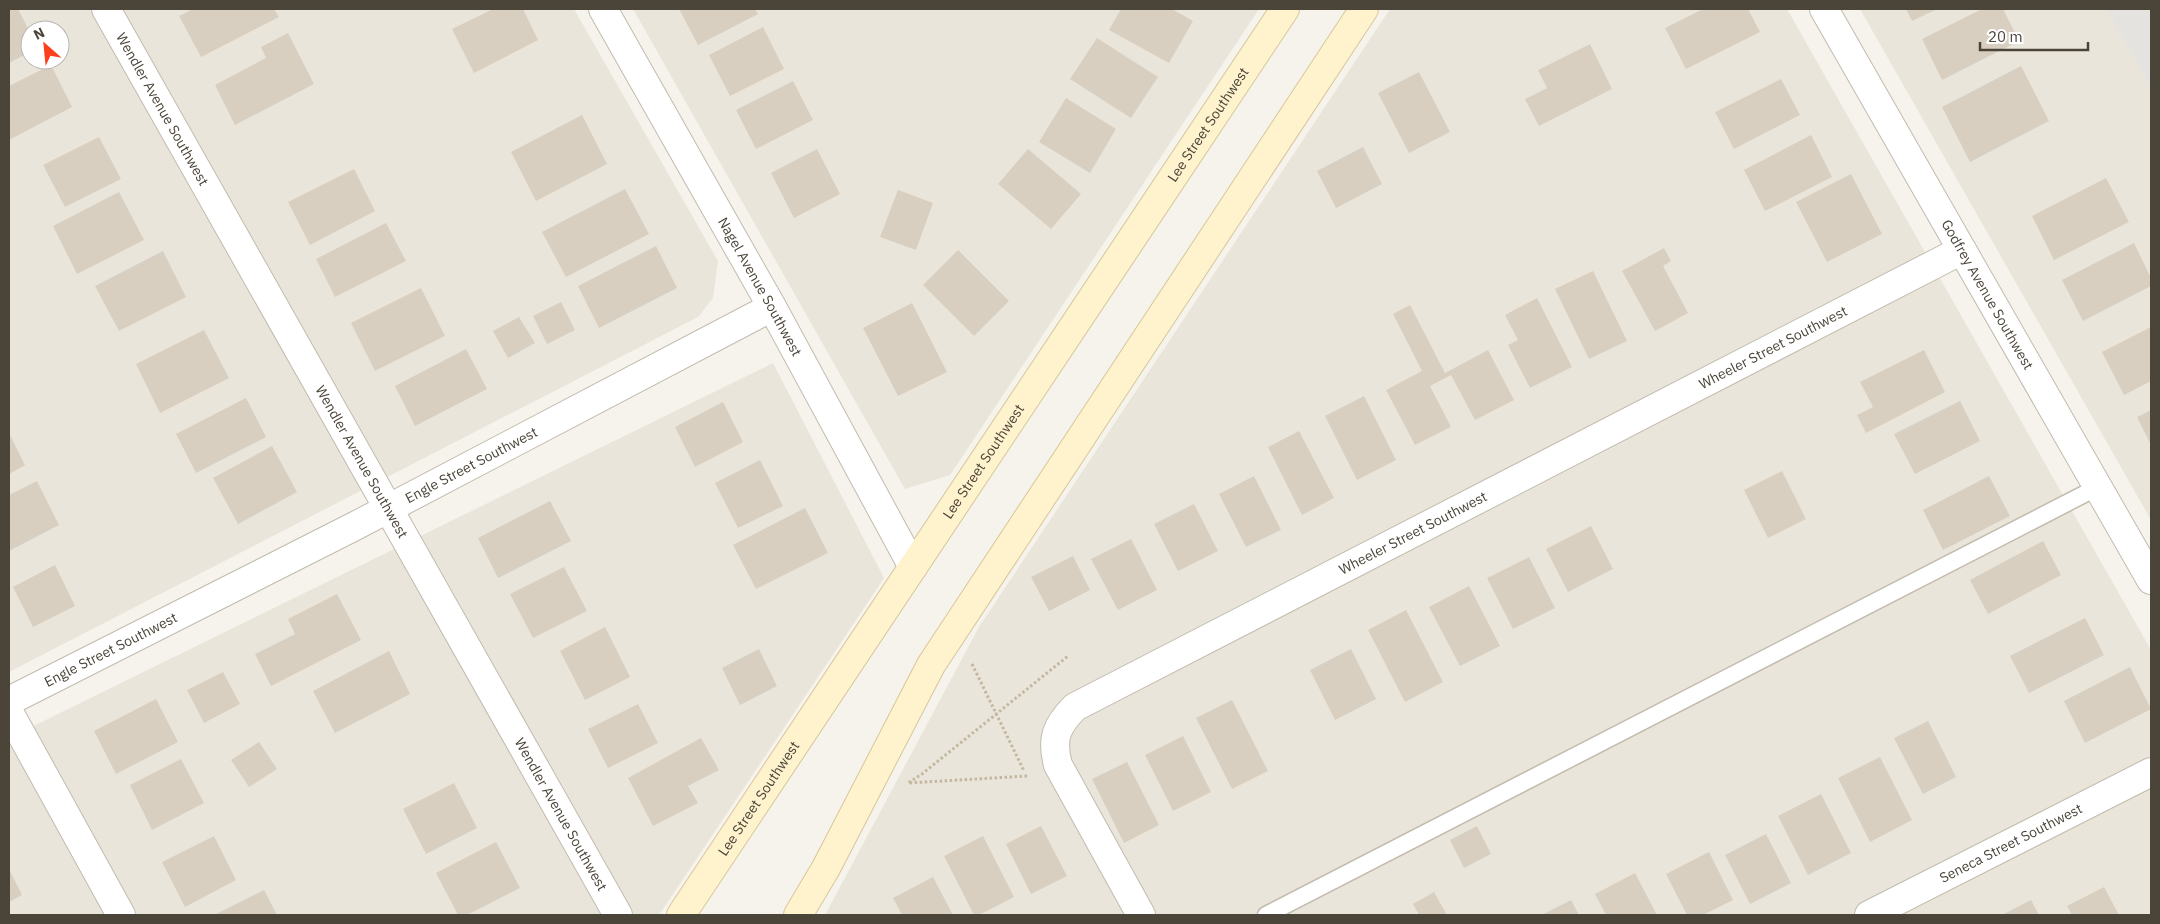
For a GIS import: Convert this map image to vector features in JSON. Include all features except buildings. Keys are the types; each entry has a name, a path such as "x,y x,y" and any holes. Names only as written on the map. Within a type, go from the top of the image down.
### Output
{"street":[{"name":"Wendler Avenue Southwest","path":"106,9 618,915"},
{"name":"Nagel Avenue Southwest","path":"603,9 772,307 913,567"},
{"name":"Lee Street Southwest","path":"682,915 1284,9"},
{"path":"798,915 826,868 931,665 1364,9"},
{"name":"Godfrey Avenue Southwest","path":"1824,9 2151,580"},
{"name":"Wheeler Street Southwest","path":"1141,915 1058,765 1054,742 1057,730 1063,718 1075,707 1962,250"},
{"name":"Engle Street Southwest","path":"9,701 389,508 772,307"},
{"path":"9,712 121,915"},
{"name":"Seneca Street Southwest","path":"1869,915 2151,772"}],"lane":[{"path":"1266,915 2098,487"}],"path":[{"path":"1034,774 908,783 1068,656"},
{"path":"968,657 1026,776"}],"shaded area":[{"path":"9,9 574,9 718,261 713,298 698,317 9,672"},
{"path":"633,9 1259,9 950,475 905,489"},
{"path":"1390,9 1787,9 2151,650 2151,915 825,915 979,627"},
{"path":"1860,9 2106,9 2151,87 2151,520"},
{"path":"2106,9 2151,9 2151,87"},
{"path":"773,363 884,578 659,915 9,915 9,738"}]}
